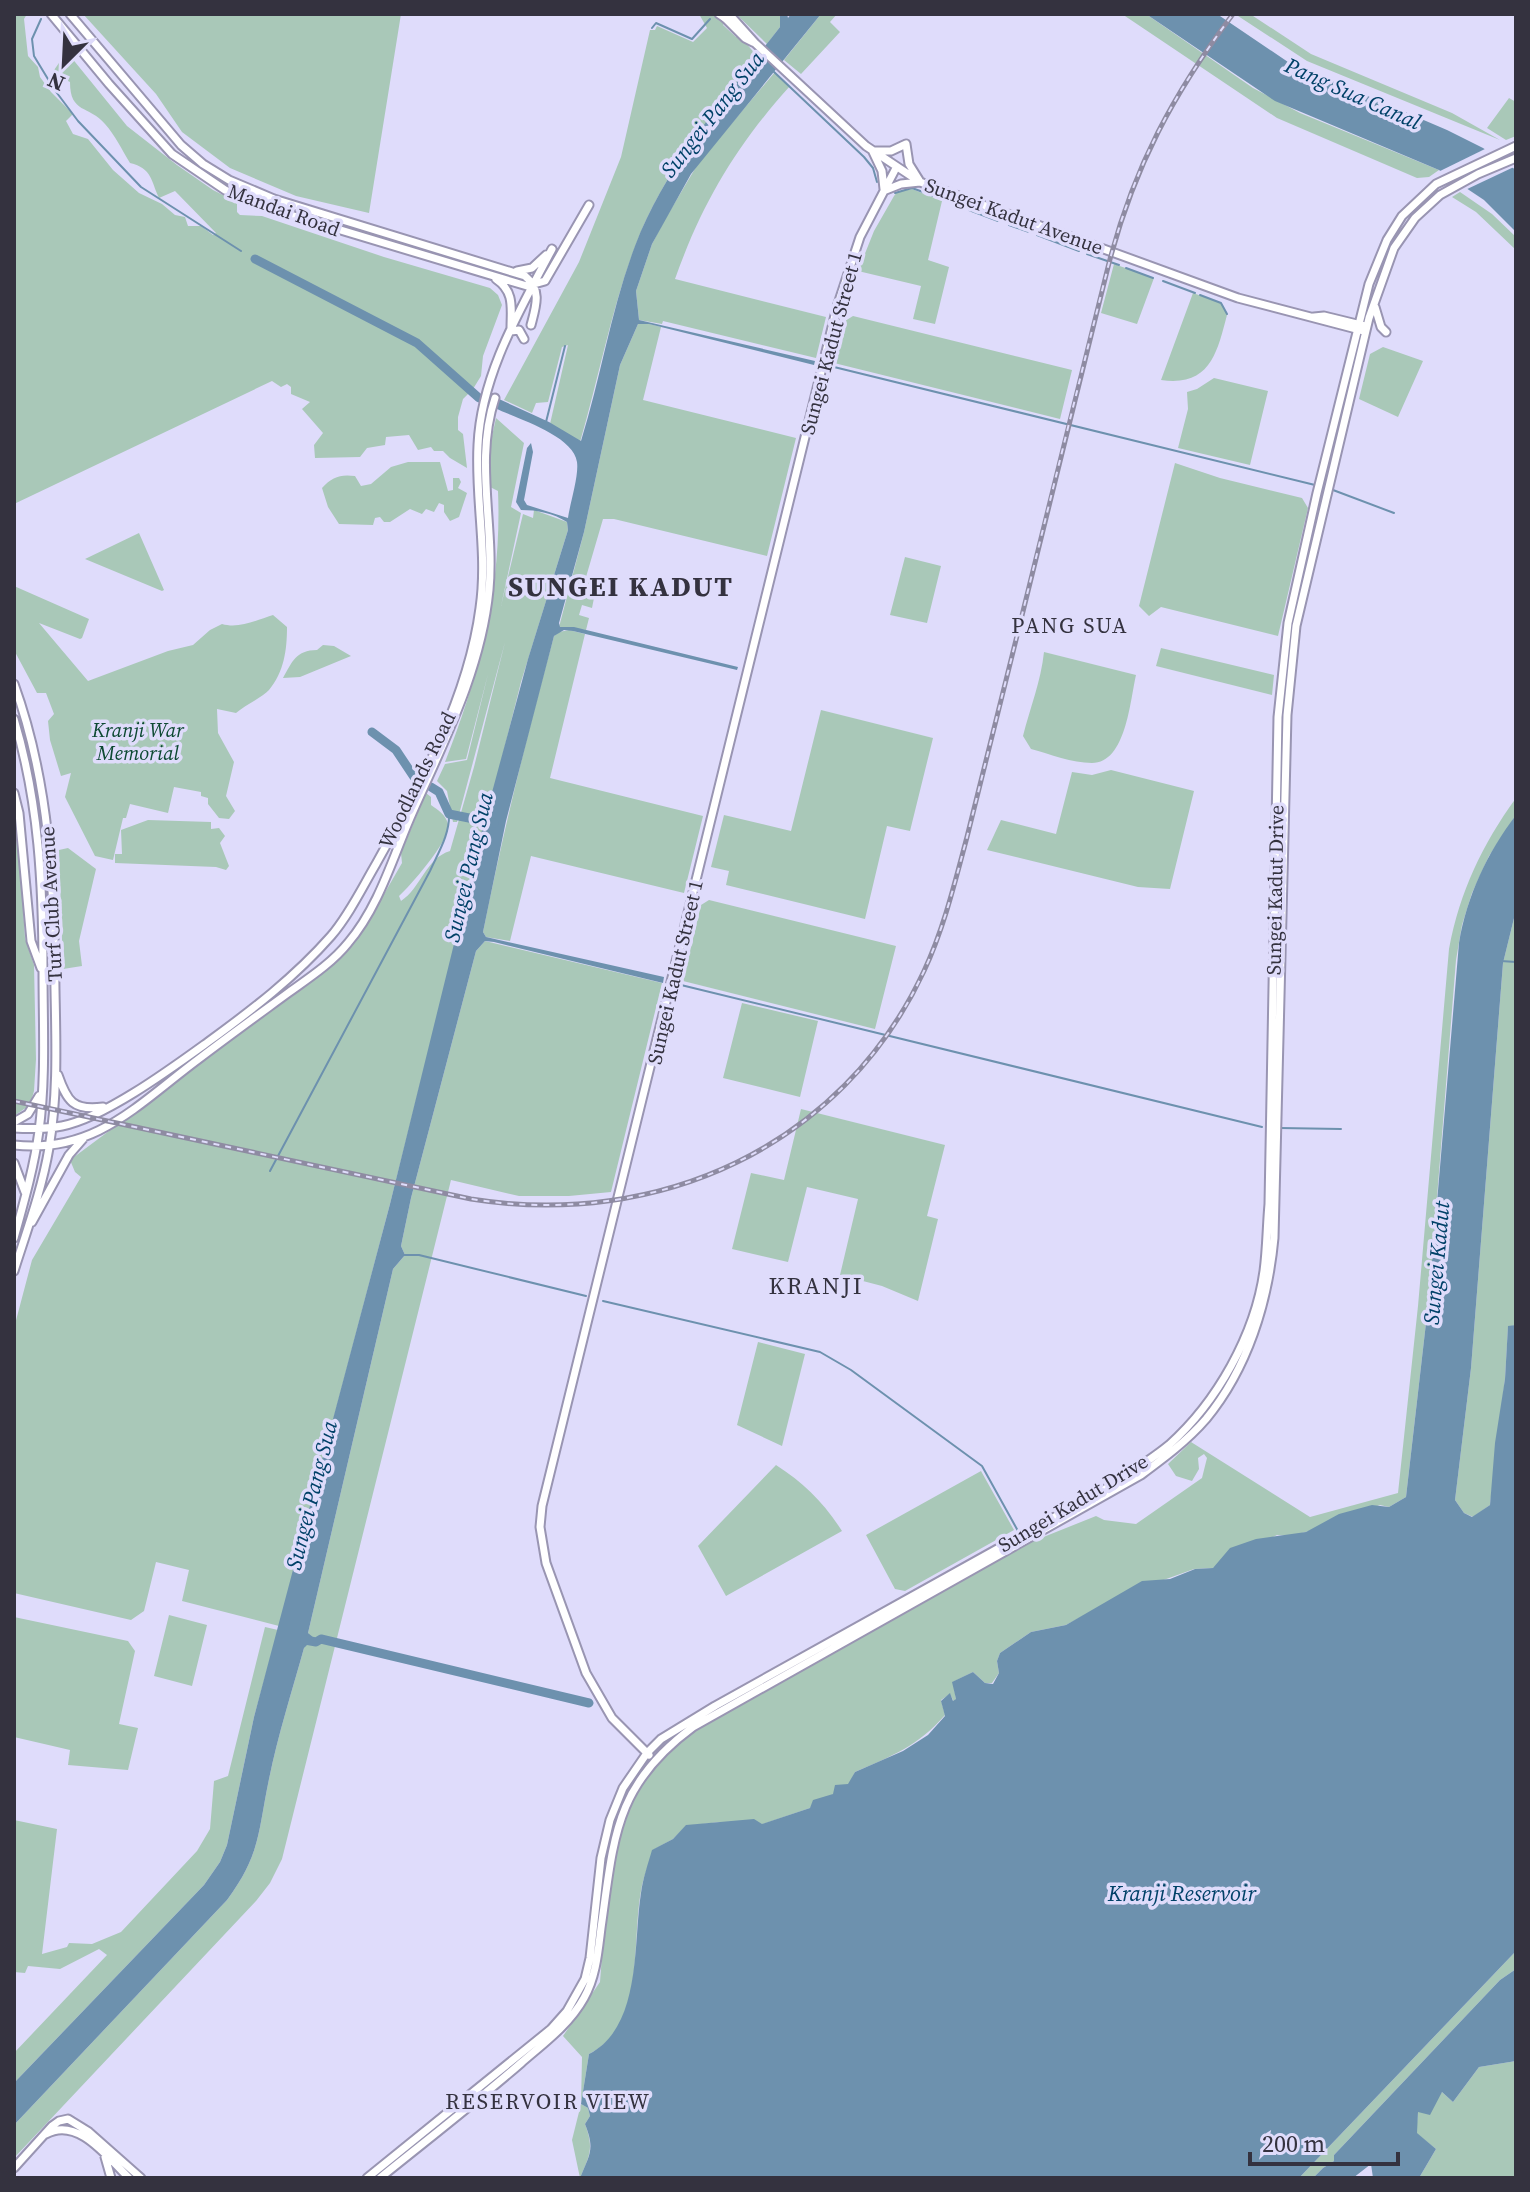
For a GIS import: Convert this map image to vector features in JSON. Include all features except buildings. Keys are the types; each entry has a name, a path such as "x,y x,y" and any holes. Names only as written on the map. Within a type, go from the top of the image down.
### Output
{"main road":[{"name":"Mandai Road","path":"51,14 172,154 225,190 264,207 332,228 527,286 533,285"},
{"name":"Mandai Road","path":"70,14 181,145 203,164 257,194 503,268"},
{"name":"Sungei Kadut Avenue","path":"724,15 745,38 757,45 872,151 920,182 1238,298 1313,317 1332,318 1363,328"},
{"path":"109,84 118,82 117,69"},
{"path":"906,144 909,164 920,182 901,184 884,192 882,171 872,151 891,151 906,144"},
{"path":"1363,328 1365,300 1379,254 1394,227 1415,202 1440,182 1516,146"},
{"path":"1363,328 1403,232 1426,207 1451,189 1516,158"},
{"name":"Sungei Kadut Street 1","path":"654,1760 612,1718 586,1673 546,1563 540,1527 542,1506 837,307 860,237 896,168"},
{"path":"533,285 543,283 547,278 589,205"},
{"path":"326,216 325,221 332,228"},
{"name":"Woodlands Road","path":"14,1145 49,1145 83,1139 125,1116 327,964 349,943 370,909 456,714 480,642 490,572 484,460 486,394 510,332 552,249 535,266 524,271"},
{"path":"503,268 537,269 546,261"},
{"path":"503,268 525,276 533,285 537,302 531,325"},
{"path":"489,275 509,291 512,305 510,332"},
{"path":"1332,318 1350,317 1365,300"},
{"path":"1375,301 1379,324 1386,332"},
{"name":"Sungei Kadut Avenue","path":"1313,317 1323,322 1363,328"},
{"name":"Sungei Kadut Drive","path":"367,2178 551,2029 579,1993 590,1958 601,1858 610,1820 623,1788 647,1753 661,1739 1114,1484 1168,1445 1198,1415 1225,1376 1256,1305 1263,1273 1269,1204 1278,717 1288,623 1341,394 1363,328"},
{"name":"Sungei Kadut Drive","path":"380,2178 503,2078 560,2029 576,2011 594,1975 618,1825 634,1788 667,1746 693,1727 1141,1475 1190,1436 1213,1410 1232,1380 1260,1317 1274,1238 1290,661 1353,387 1363,328"},
{"path":"510,332 516,329 522,332 524,339"},
{"path":"1341,394 1345,388 1353,387"},
{"name":"Woodlands Road","path":"14,1125 39,1129 85,1119 149,1083 257,1006 297,971 333,933 371,872 425,769 454,704 475,641 484,572 477,461 487,407 495,398"},
{"name":"Turf Club Avenue","path":"14,684 32,745 50,851 54,900 56,1070 52,1127 26,1233"},
{"name":"Turf Club Avenue","path":"14,719 35,806 41,876 43,974 43,1083 39,1129 14,1238"},
{"path":"14,793 19,813 31,941 43,974"},
{"path":"371,872 385,878"},
{"path":"56,1070 63,1091 75,1105 106,1107"},
{"path":"14,1125 35,1106 43,1083"},
{"path":"14,1271 26,1233 69,1155 83,1139"},
{"path":"14,1163 26,1195"},
{"path":"14,2168 59,2121 68,2119 89,2132 141,2178"},
{"path":"44,2135 66,2128 81,2134 127,2176"},
{"path":"104,2155 111,2178"}],"green space":[{"path":"14,14 27,14 24,19 28,56 38,67 40,77 51,92 73,114 66,121 73,134 88,139 113,170 139,193 162,204 175,215 185,217 188,226 201,226 213,235 216,233 175,191 159,198 147,172 130,163 105,124 73,99 70,82 52,73 61,60 71,57 127,126 213,190 237,202 240,215 262,216 490,288 498,295 502,305 483,356 481,376 463,399 458,417 467,468 443,451 434,451 431,447 418,450 409,435 386,437 385,445 367,448 360,457 315,458 314,445 323,433 302,409 310,402 291,394 291,387 287,384 281,387 272,381 14,504"},
{"path":"83,14 401,14 369,213 296,196 230,168 182,132 156,94"},
{"path":"699,14 715,14 725,21 723,25 736,37 739,35 757,56 689,147 646,221 619,295 580,442 550,424 568,345 562,347 548,402 536,403 532,413 504,400 579,262 621,157 650,30 655,30 657,26 693,42 707,28"},
{"path":"736,14 780,14 780,27 767,44"},
{"path":"821,14 837,14 830,22 840,32 801,74 784,60"},
{"path":"1122,14 1146,14 1253,88 1300,113 1439,170 1429,177 1417,178 1277,118"},
{"path":"1235,14 1250,14 1311,54 1452,113 1500,140 1307,61"},
{"path":"775,72 790,86 722,176 685,251 675,279 826,317 816,358 663,321 662,324 639,320 636,291 652,244 664,221 699,162"},
{"path":"1509,98 1516,102 1516,136 1506,140 1487,128"},
{"path":"912,189 942,201 928,260 949,267 935,324 913,319 921,286 858,271 874,231 894,196 897,192"},
{"path":"1460,192 1492,214 1516,237 1516,250 1476,212 1452,197"},
{"path":"1114,264 1154,278 1137,324 1101,313"},
{"path":"1193,293 1221,303 1227,315 1215,354 1201,373 1191,378 1161,380"},
{"path":"853,316 1072,370 1060,419 834,363 845,321"},
{"path":"638,324 661,327 643,400 796,438 767,556 614,519 603,519 586,577 591,579 586,596 594,598 592,608 582,605 579,615 589,618 586,630 559,627 584,532 620,365"},
{"path":"1383,347 1423,361 1398,417 1359,399 1370,354"},
{"path":"1214,378 1268,391 1250,465 1178,448 1188,409 1187,392"},
{"path":"496,418 524,443 511,507 521,513 501,606 523,514 533,518 534,510 567,522 568,530 521,682 390,1204 279,1626 182,1601 189,1570 156,1562 144,1611 131,1620 14,1593 14,1328 32,1260 81,1177 70,1160 340,959 369,920 402,863 401,853 426,793 431,797 431,805 445,818 448,831 430,861 399,896 401,901 414,889 429,866 450,851 505,642 457,822 453,822 447,791 437,781 445,764 467,760 488,674 466,759 445,762 469,696 492,595 498,491 490,487 489,450"},
{"path":"408,462 440,462 448,491 453,490 453,478 459,478 458,488 467,493 459,517 450,521 444,512 444,505 439,503 434,512 426,509 422,514 410,509 390,522 384,522 380,517 375,518 373,525 339,524 328,507 322,488 326,484 345,475 355,476 361,486 371,484 391,467"},
{"path":"1175,463 1220,478 1302,498 1308,508 1278,636 1161,607 1149,616 1139,606"},
{"path":"139,533 164,590 162,591 85,559"},
{"path":"905,557 941,566 927,623 890,615"},
{"name":"Kranji War Memorial","path":"14,586 89,619 80,639 39,623 88,681 168,651 193,645 222,624 241,625 273,615 287,627 284,660 269,690 236,713 217,709 218,733 234,762 226,796 235,811 229,819 219,818 201,792 174,787 168,813 130,804 126,818 123,818 113,860 95,856 65,797 71,773 61,776 50,740 48,721 54,714 46,693 37,693 14,650"},
{"path":"569,630 585,634 550,778 703,816 684,893 531,856 510,941 486,937 483,932 499,858 554,636"},
{"path":"323,645 334,646 351,656 300,677 283,678 299,655"},
{"path":"1161,648 1274,675 1272,695 1156,666"},
{"path":"1044,652 1136,675 1119,742 1103,760 1077,762 1031,749 1023,736"},
{"path":"821,710 933,738 910,831 887,826 865,919 726,885 729,871 711,867 724,815 791,831"},
{"path":"1111,770 1194,791 1170,889 1138,887 987,850 1001,820 1056,834 1072,772 1092,775"},
{"path":"1516,798 1516,815 1489,856 1472,893 1456,960 1429,1297 1406,1497 1389,1507 1380,1505 1306,1532 1277,1535 1213,1568 1194,1569 1122,1595 1066,1625 1031,1632 1000,1653 997,1661 999,1673 992,1683 985,1683 973,1672 953,1682 956,1699 954,1702 950,1694 941,1700 945,1715 925,1735 893,1755 855,1772 849,1785 810,1808 763,1824 720,1822 686,1826 673,1839 653,1850 641,1891 633,1982 628,2004 620,2024 607,2041 589,2054 581,2104 582,2057 563,2036 600,1982 609,1861 626,1807 661,1756 700,1728 1001,1554 1096,1516 1136,1524 1202,1478 1207,1458 1204,1454 1198,1458 1199,1469 1192,1481 1176,1476 1168,1464 1191,1442 1310,1517 1398,1493 1418,1306 1449,949 1459,908 1474,869"},
{"path":"14,802 25,938 34,965 36,1059 30,1105 14,1116"},
{"path":"148,820 211,822 211,829 219,828 225,836 220,843 229,866 226,870 115,863 115,854 122,854 121,830"},
{"path":"68,848 96,869 79,941 82,966 63,969 59,850"},
{"path":"709,900 896,946 875,1029 683,981 701,905"},
{"path":"1516,910 1516,1325 1508,1327 1490,1505 1473,1517 1464,1513 1455,1500 1471,1368 1503,963"},
{"path":"485,941 662,983 611,1192 519,1196 451,1180 282,1859 270,1883 256,1901 14,2158 14,2125 227,1900 252,1855 281,1730 310,1636 308,1633 393,1269 405,1255 401,1246 411,1198 476,951"},
{"path":"742,1003 818,1021 800,1097 723,1078"},
{"path":"801,1109 945,1145 927,1216 938,1219 918,1301 882,1286 840,1275 858,1199 807,1187 788,1262 732,1249 751,1173 784,1180"},
{"path":"758,1342 805,1354 782,1446 737,1425"},
{"path":"776,1465 813,1494 842,1531 726,1596 698,1546"},
{"path":"981,1471 1014,1530 905,1591 895,1589 866,1535"},
{"path":"169,1615 207,1625 192,1686 154,1676"},
{"path":"14,1617 128,1641 135,1651 119,1724 138,1728 128,1770 68,1765 70,1750 14,1737"},
{"path":"265,1627 278,1630 254,1717 227,1845 220,1862 204,1885 14,2083 14,2053 107,1955 99,1949 60,1969 28,1966 25,1973 14,1972 14,1820 57,1829 42,1954 67,1947 69,1943 92,1944 121,1932 197,1851 210,1829 214,1781 228,1776"},
{"path":"1516,1951 1516,1969 1500,1980 1334,2155 1334,2161 1313,2178 1299,2178"},
{"path":"1516,2061 1516,2178 1419,2178 1436,2149 1416,2133 1418,2112 1442,2092 1453,2102 1479,2067"},
{"path":"581,2104 588,2108 590,2116 585,2124 590,2146 580,2178 572,2140"}],"water":[{"path":"780,14 787,14 788,18 791,14 821,14 691,174 652,244 636,291 639,320 815,361 814,365 649,324 638,324 620,365 584,532 559,623 560,627 574,627 738,667 737,670 573,631 564,630 554,636 506,821 483,932 486,937 664,977 663,983 494,942 485,941 476,951 411,1198 401,1246 405,1255 393,1269 308,1633 314,1638 313,1645 308,1644 304,1648 252,1855 227,1900 14,2125 14,2083 204,1885 220,1862 227,1845 254,1717 390,1204 484,822 528,659 568,530 567,522 562,519 521,510 516,502 527,448 531,443 533,452 524,500 527,505 568,518 576,482 577,462 573,452 555,436 495,408 499,399 581,441 619,294 648,216 699,132 780,27"},
{"name":"Pang Sua Canal","path":"1146,14 1217,14 1288,62 1483,148 1516,170 1516,232 1484,200 1439,170 1275,101"},
{"name":"Kranji Reservoir","path":"1516,815 1516,910 1503,963 1471,1368 1455,1500 1464,1513 1472,1517 1490,1505 1508,1326 1516,1325 1516,1951 1299,2178 580,2178 590,2146 585,2124 590,2116 588,2108 581,2104 589,2054 606,2041 627,2004 642,1887 652,1850 673,1839 686,1825 754,1819 762,1824 810,1808 813,1800 833,1794 835,1785 848,1784 855,1772 903,1751 928,1735 945,1716 941,1701 950,1693 953,1701 956,1699 952,1682 973,1672 985,1683 993,1684 999,1673 997,1661 1000,1653 1031,1632 1066,1625 1142,1581 1170,1579 1195,1569 1213,1568 1230,1548 1256,1539 1306,1532 1339,1514 1372,1505 1389,1507 1406,1497 1429,1297 1459,943 1467,909 1480,876 1496,844"},
{"path":"1516,1969 1516,2061 1479,2067 1453,2102 1442,2092 1430,2115 1418,2112 1417,2133 1436,2149 1419,2178 1373,2178 1371,2164 1353,2178 1313,2178 1334,2161 1334,2155 1500,1980"}],"pier":[{"path":"1489,147 1516,166 1463,191 1436,173"}],"waterway":[{"path":"41,19 32,39 34,56 78,121 141,187 241,251"},
{"path":"652,28 656,23 692,39 710,19"},
{"name":"Sungei Pang Sua","path":"773,71 864,157 873,168 877,182"},
{"path":"895,193 912,188 961,206"},
{"path":"969,210 998,221"},
{"path":"1009,225 1029,232"},
{"path":"1037,235 1079,251"},
{"path":"1087,254 1119,265"},
{"path":"255,259 417,343 479,398"},
{"path":"1126,268 1153,278"},
{"path":"1163,281 1195,293"},
{"path":"1200,295 1221,303 1227,314"},
{"path":"546,422 565,346"},
{"path":"834,367 1315,485"},
{"path":"1333,490 1394,513"},
{"path":"372,732 396,750 416,780"},
{"name":"Sungei Pang Sua","path":"431,787 439,792 449,814 494,823"},
{"path":"270,1171 430,871 446,836 449,814"},
{"path":"1501,961 1516,962"},
{"path":"681,985 1262,1127"},
{"path":"1280,1128 1341,1129"},
{"path":"404,1255 419,1255 586,1296"},
{"path":"603,1301 820,1352 851,1370 982,1466 1018,1531"},
{"path":"305,1640 316,1642 321,1639 589,1703"}],"railway":[{"path":"14,1101 471,1199 541,1205 609,1201 675,1186 737,1162 794,1128 845,1085 889,1033 924,971 937,938 967,837 1119,228 1158,132 1192,73 1233,14"}],"district":[{"name":"SUNGEI KADUT","path":"621,586"},
{"name":"PANG SUA","path":"1070,625"},
{"name":"KRANJI","path":"816,1286"},
{"name":"RESERVOIR VIEW","path":"548,2101"}],"water label":[{"name":"Sungei Kadut","path":"1436,1263"}]}
